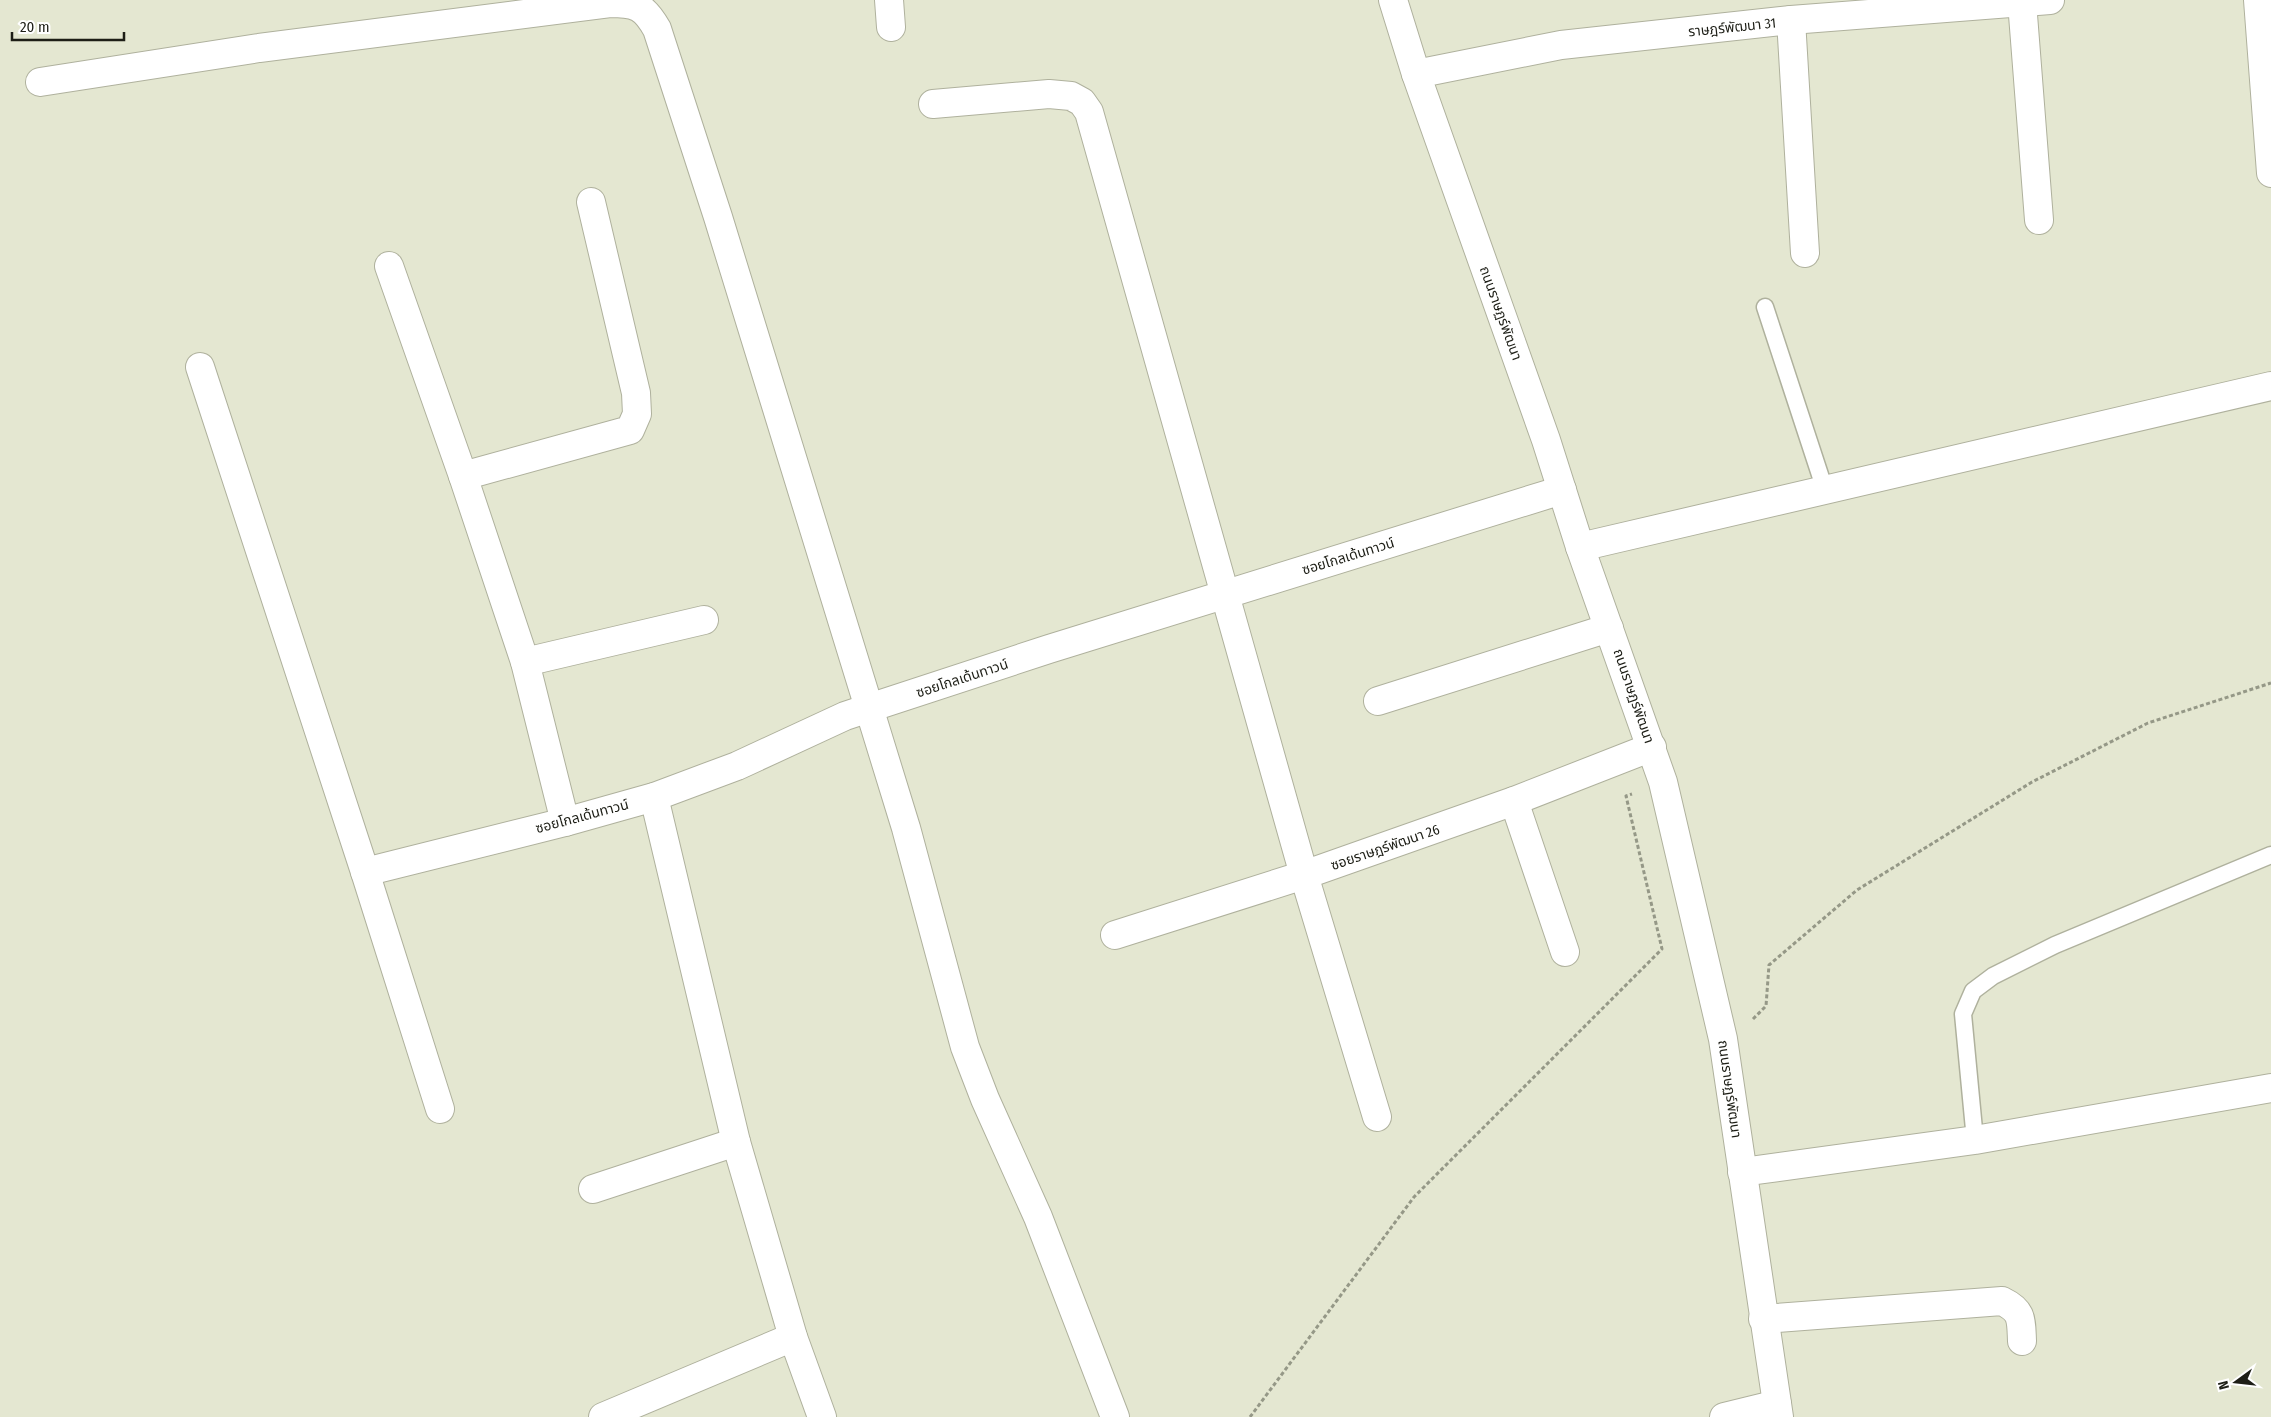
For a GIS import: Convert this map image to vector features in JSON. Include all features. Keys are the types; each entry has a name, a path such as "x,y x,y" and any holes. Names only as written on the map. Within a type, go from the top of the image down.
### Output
{"street":[{"path":"889,0 890,27"},
{"name":"ถนนราษฏร์พัฒนา","path":"1393,0 1416,74 1663,782 1724,1039 1778,1411"},
{"name":"ราษฎร์พัฒนา 31","path":"1416,74 1561,45 1791,20 2050,0"},
{"path":"2258,0 2271,172"},
{"path":"2022,2 2039,220"},
{"path":"40,82 259,48 610,3 632,3 648,13 657,28 721,226 906,828 965,1047 985,1100 1038,1217 1115,1417"},
{"path":"1791,20 1805,253"},
{"path":"933,104 1049,94 1070,96 1082,102 1089,112 1304,875 1377,1117"},
{"path":"463,476 630,430 637,414 636,393 591,202"},
{"path":"389,266 463,476 525,662 565,822"},
{"path":"200,367 365,872 440,1109"},
{"path":"1580,547 2271,386"},
{"name":"ซอยโกลเด้นทาวน์","path":"365,872 565,822 654,797 737,766 845,716 1049,649 1562,490"},
{"path":"525,662 704,620"},
{"path":"1378,701 1609,628"},
{"name":"ซอยราษฎร์พัฒนา 26","path":"1114,935 1304,875 1514,801 1652,747"},
{"path":"654,797 736,1142 793,1337 822,1417"},
{"path":"1514,801 1565,952"},
{"path":"1742,1172 1975,1140 2271,1088"},
{"path":"593,1189 736,1142"},
{"path":"1764,1319 2002,1301 2015,1308 2020,1319 2022,1341"},
{"path":"603,1417 793,1337"},
{"path":"1724,1417 1778,1411"}],"lane":[{"path":"1765,307 1825,490"},
{"path":"1975,1140 1963,1014 1973,990 1993,976 2055,945 2271,855"}],"path":[{"path":"1766,1006 1769,964 1857,890 2032,782 2148,723 2271,683"},
{"path":"1250,1417 1414,1197 1662,949"}]}
